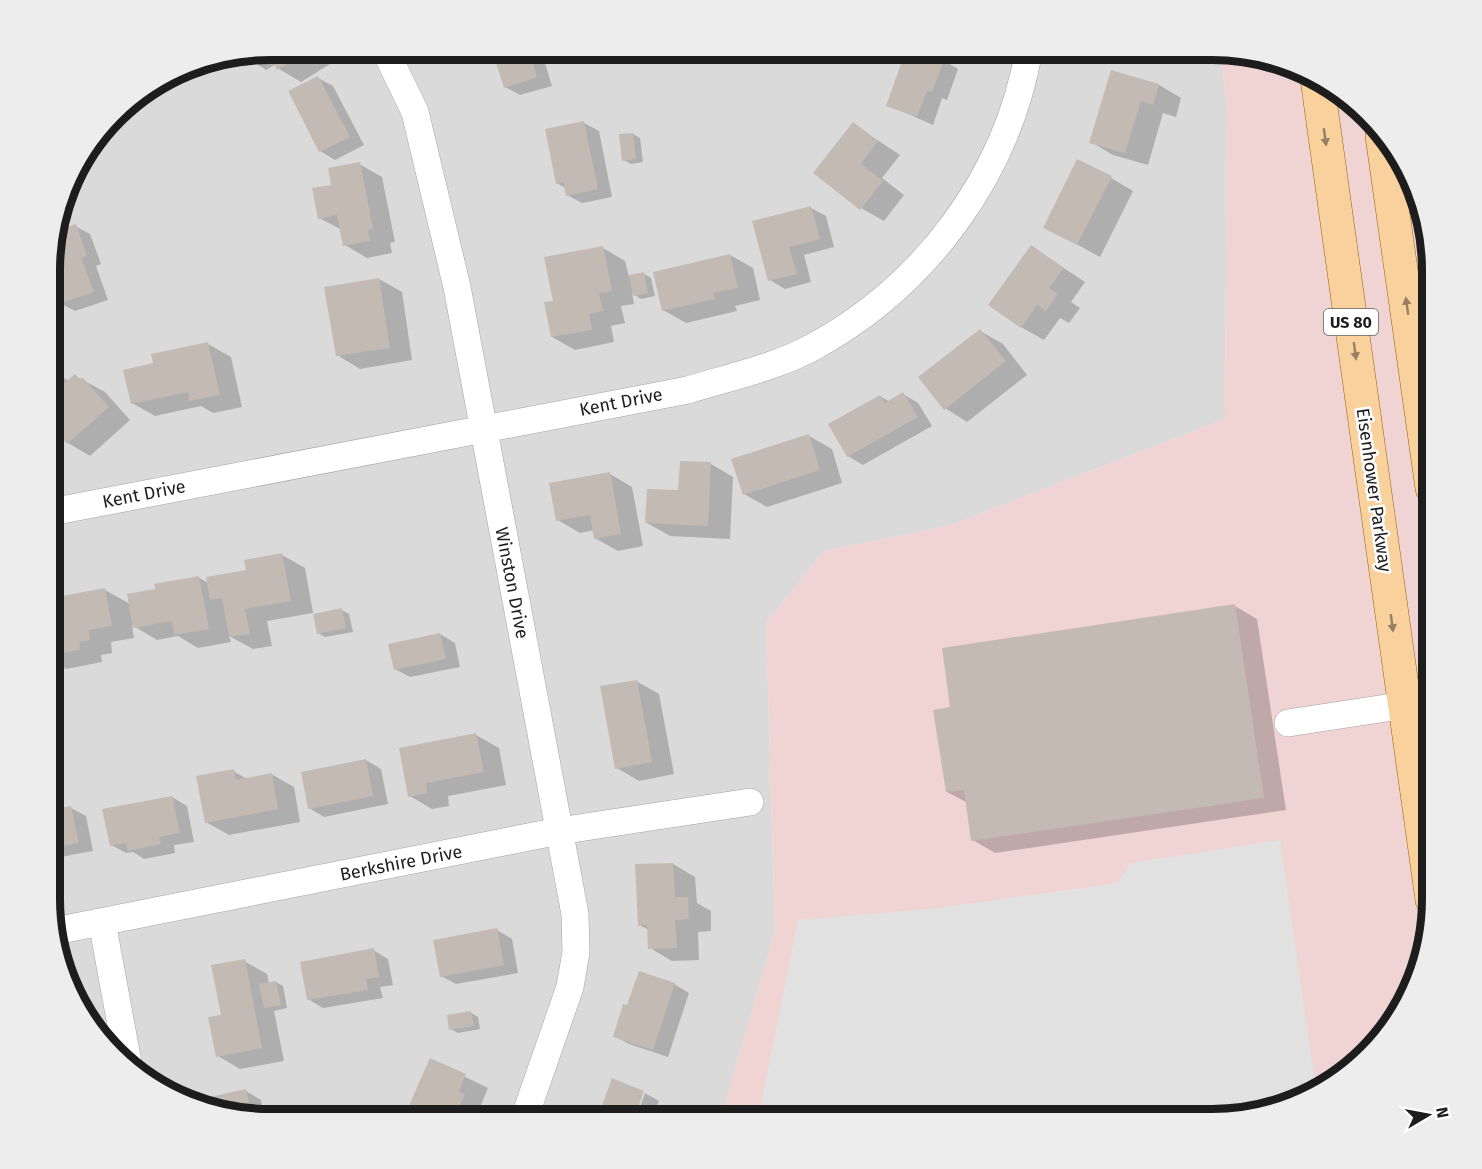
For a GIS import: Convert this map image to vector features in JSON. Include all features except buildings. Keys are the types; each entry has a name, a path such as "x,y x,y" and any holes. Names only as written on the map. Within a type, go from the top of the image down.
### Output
{"main road":[{"name":"Eisenhower Parkway","path":"1319,89 1418,703 1422,759"},
{"path":"1384,150 1422,418"}],"street":[{"name":"Winston Drive","path":"390,60 415,112 457,287 575,914 576,952 570,987 527,1109"},
{"name":"Kent Drive","path":"60,510 688,390 772,366 813,346 868,311 939,247 965,209 998,153 1024,77 1027,60"},
{"path":"1288,723 1418,703"},
{"name":"Berkshire Drive","path":"62,930 559,831 750,802"},
{"path":"102,922 126,1053"}],"shaded area":[{"path":"256,60 1221,60 1227,102 1225,419 948,526 824,551 766,623 775,931 724,1109 256,1109 215,1102 177,1087 153,1074 131,1057 103,1027 82,992 71,967 60,913 60,270 67,215 82,177 103,142 142,103 165,88 202,71"},
{"path":"1221,60 1253,64 1280,71 1317,88 1351,112 1379,142 1400,177 1415,215 1422,270 1422,913 1411,967 1400,992 1387,1016 1370,1038 1329,1074 1292,1093 1253,1105 1226,1109 724,1109 775,931 766,623 824,551 948,526 1225,419 1227,102"},
{"path":"1280,840 1315,1082 1267,1102 1226,1109 760,1109 798,920 937,908 1118,883 1130,863"}]}
